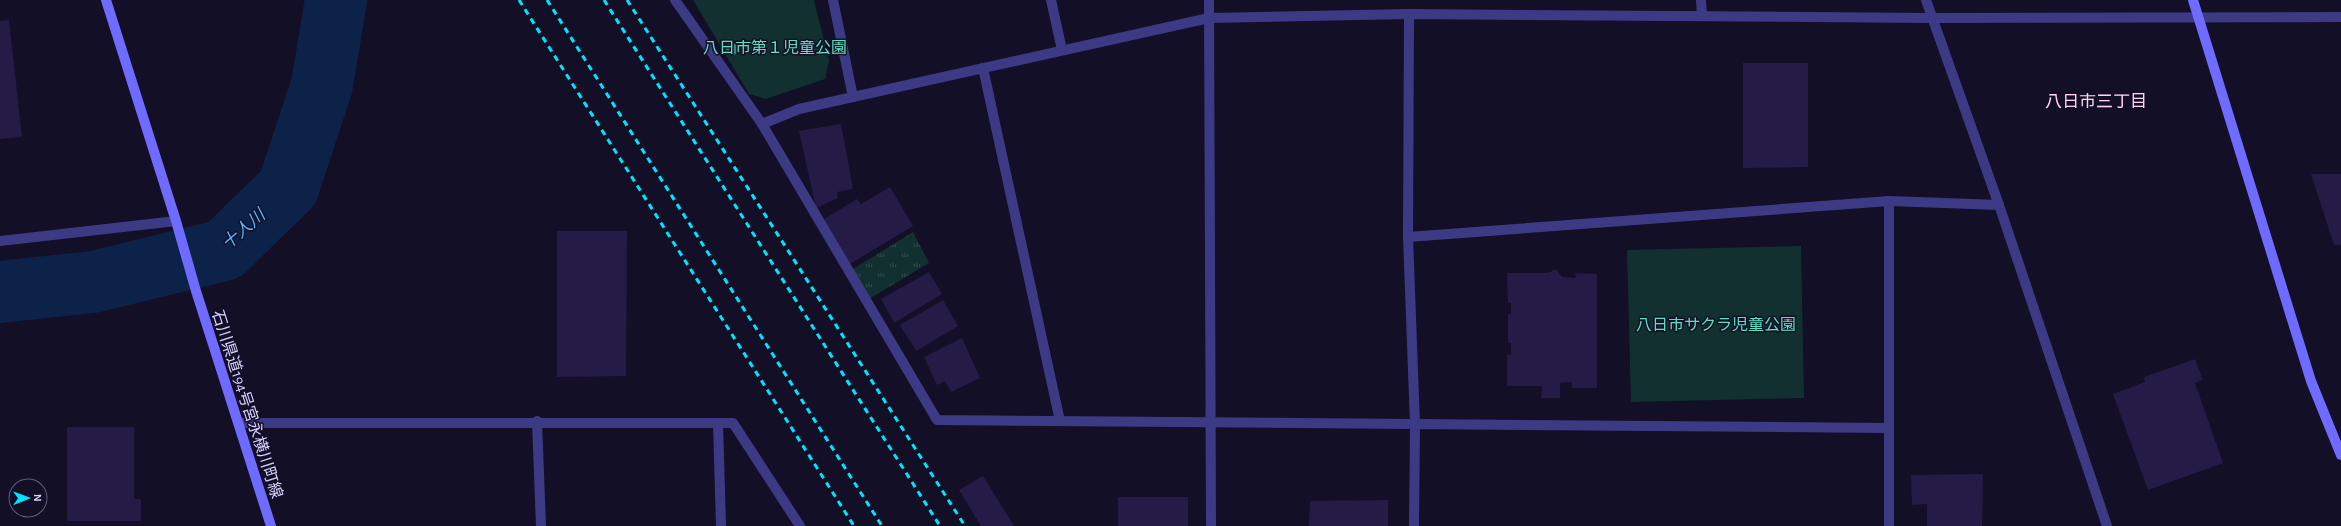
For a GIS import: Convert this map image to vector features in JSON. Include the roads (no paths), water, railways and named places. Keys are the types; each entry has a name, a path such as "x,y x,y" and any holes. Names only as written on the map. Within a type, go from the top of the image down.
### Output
{"main road":[{"path":"106,0 176,221"},
{"path":"2193,0 2197,17 2311,380 2341,455"},
{"name":"石川県道194号宮永横川町線","path":"176,221 196,291 271,526"}],"street":[{"path":"675,0 762,124 937,420 1209,421 1889,428"},
{"path":"833,0 853,97"},
{"path":"1051,0 1062,50"},
{"path":"1209,0 1209,421 1211,526"},
{"path":"1701,0 1702,16"},
{"path":"1926,0 1999,205 2107,526"},
{"path":"762,124 799,109 1209,18 1409,14 1932,18 2341,17"},
{"path":"1409,14 1408,237 1415,424 1414,526"},
{"path":"983,68 1060,421"},
{"path":"1408,237 1889,201 1999,205"},
{"path":"1889,201 1889,526"},
{"path":"0,241 176,221"},
{"path":"239,423 537,421 732,423 800,526"},
{"path":"537,421 541,526"},
{"path":"718,423 721,526"}],"waterway":[{"name":"十人川","path":"0,292 93,282 224,250 288,188 322,85 336,0"}],"railway":[{"path":"519,0 854,526"},
{"path":"547,0 882,526"},
{"path":"604,0 940,526"},
{"path":"627,0 965,526"}],"district":[{"name":"八日市三丁目","path":"2096,101"}],"park label":[{"name":"八日市第１児童公園","path":"775,47"},
{"name":"八日市サクラ児童公園","path":"1716,324"}]}
